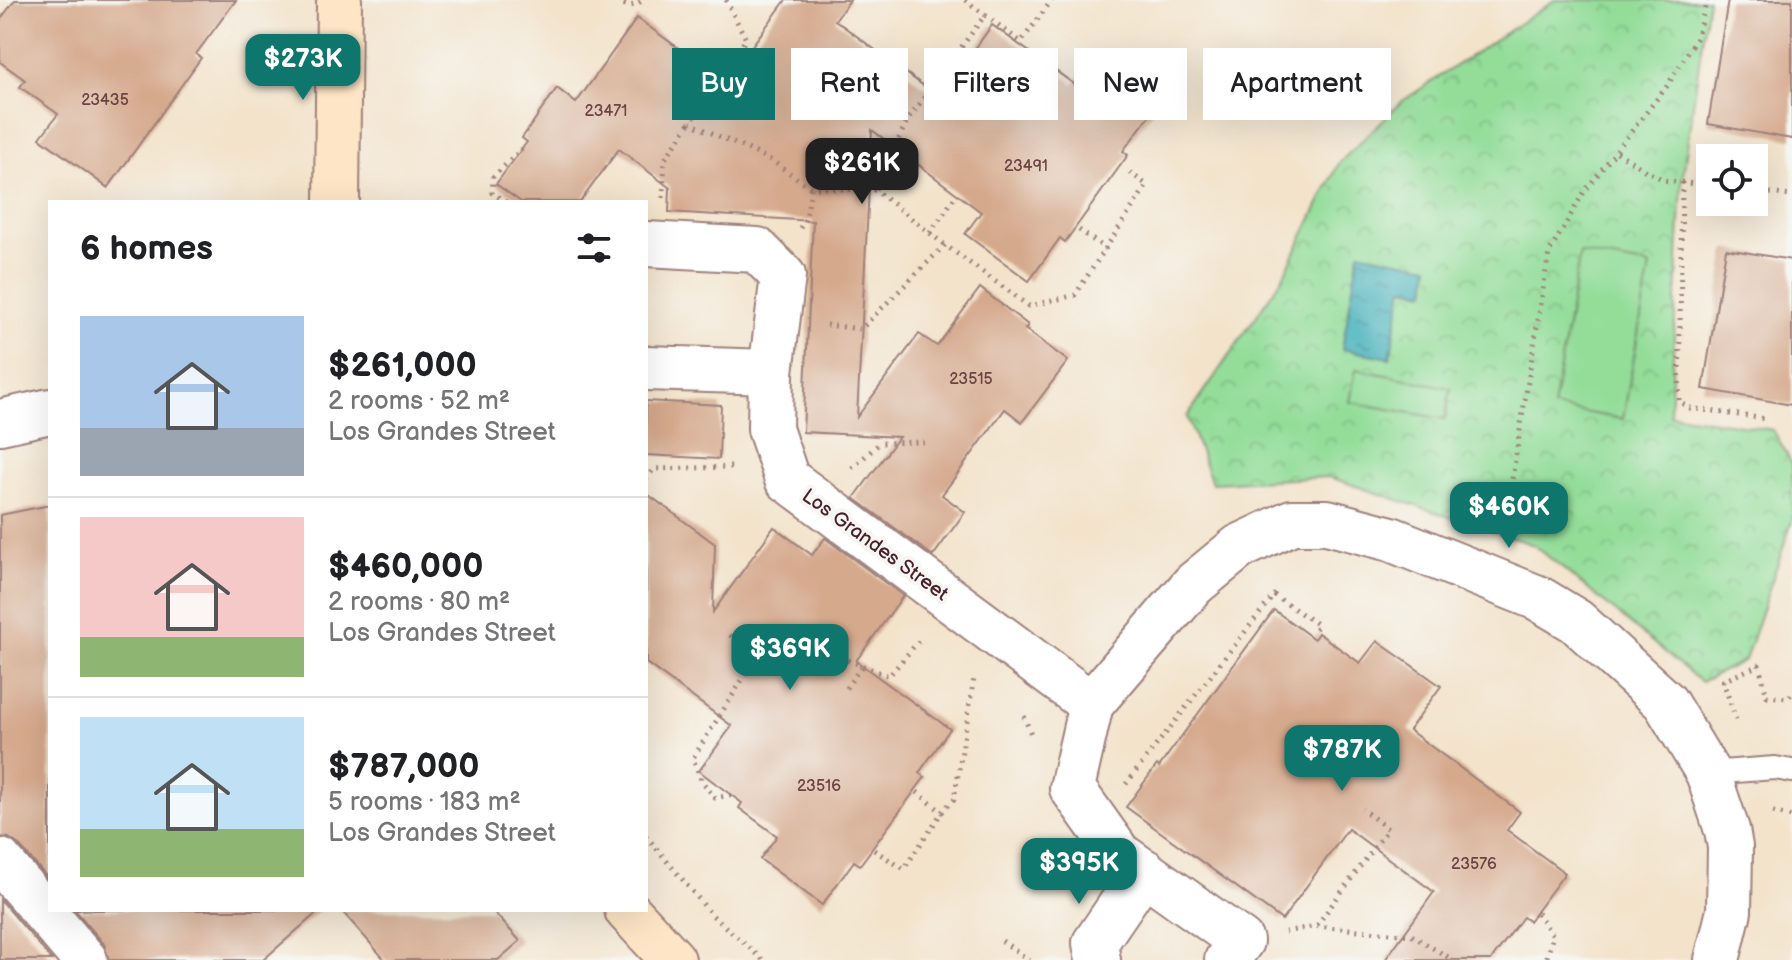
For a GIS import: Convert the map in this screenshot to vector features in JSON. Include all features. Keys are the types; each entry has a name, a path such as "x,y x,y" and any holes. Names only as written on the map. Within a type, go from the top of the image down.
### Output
{"street":[{"path":"337,200 339,0"},
{"path":"654,227 757,250 780,273"},
{"name":"Los Grandes Street","path":"780,273 771,372 770,429 787,479 1091,704"},
{"path":"648,368 771,372"},
{"path":"0,422 48,411"},
{"path":"1234,950 1144,871 1119,854 1072,788 1091,704 1194,584 1230,553 1292,522 1327,522 1391,539 1538,598 1576,621 1665,702 1708,773 1727,830 1730,847 1729,911 1717,960"},
{"path":"0,861 85,960"},
{"path":"1098,960 1095,943 1144,871"},
{"path":"629,912 673,960"}],"lane":[{"path":"1708,773 1775,768 1792,771"}],"path":[{"path":"617,0 624,6 634,6 643,0"},
{"path":"654,227 665,159 746,39 726,0"},
{"path":"965,0 1021,42 1052,0"},
{"path":"1502,539 1549,253 1584,192 1667,86 1696,39 1707,0"},
{"path":"875,190 907,121 985,15"},
{"path":"690,123 771,160 811,188 875,190 1029,306 1075,295 1147,185 1129,172"},
{"path":"503,200 492,193 493,177 522,149"},
{"path":"1617,152 1664,180 1696,184"},
{"path":"1682,182 1679,402 1690,408 1766,419"},
{"path":"780,273 806,218 811,188"},
{"path":"1768,193 1792,196"},
{"path":"930,233 957,194"},
{"path":"1079,230 1106,249"},
{"path":"778,319 861,329 945,245"},
{"path":"845,474 880,443 924,442"},
{"path":"648,476 654,469 738,467"},
{"path":"1098,824 1154,747 1274,595 1318,625 1312,634"},
{"path":"730,635 756,658"},
{"path":"731,795 715,798 701,780 693,758 756,658 795,640 889,676 922,637 933,644"},
{"path":"846,688 862,666"},
{"path":"874,850 904,869 954,799 975,673 982,678"},
{"path":"1023,713 1036,750"},
{"path":"917,792 942,812"},
{"path":"1316,926 1388,829 1362,809"},
{"path":"648,838 712,915 763,960"},
{"path":"1537,913 1553,935 1546,960"},
{"path":"1234,950 1316,926 1411,935 1453,960"},
{"path":"1002,941 1029,960"}],"green space":[{"path":"1555,0 1708,0 1682,182 1670,414 1773,430 1792,464 1792,521 1745,660 1701,682 1534,545 1329,477 1212,483 1187,417 1283,277 1339,163 1383,120 1391,120 1391,112 1401,102"},
{"path":"1580,253 1650,266 1623,419 1553,407"},
{"path":"1356,369 1451,388 1445,419 1350,402"}],"water":[{"path":"1359,252 1429,266 1426,292 1403,288 1390,358 1342,349"}],"building":[{"path":"15,0 236,0 196,54 201,58 108,188 40,138 58,114 20,87 25,80 0,62 0,20"},
{"path":"786,0 850,0 835,20 873,48 791,48 791,120 908,120 908,74 924,86 924,120 1058,120 1058,72 1074,84 1074,120 1146,120 1123,151 1128,155 1065,242 1060,238 1029,281 965,234 981,212 872,130 857,417 919,334 937,346 980,288 1028,325 1025,329 1068,361 1022,422 1005,409 942,495 965,512 933,556 854,498 899,437 803,432 813,221 669,212 670,188 619,149 581,200 518,200 496,184 527,142 522,138 557,88 576,103 637,18 678,48 672,48 672,120 775,120 775,48 750,48"},
{"path":"1728,0 1792,0 1792,139 1708,124"},
{"path":"992,25 1024,48 976,48"},
{"path":"1726,249 1792,260 1792,405 1703,389"},
{"path":"648,401 721,405 719,459 648,455"},
{"path":"648,494 715,544 713,612 774,527 812,555 825,538 903,596 856,661 950,729 919,773 925,777 860,865 854,861 822,905 760,859 777,836 739,808 742,803 699,771 732,726 648,664"},
{"path":"48,505 48,879 18,844 0,837 0,515"},
{"path":"1274,610 1314,639 1318,633 1360,663 1377,641 1441,686 1409,730 1520,812 1507,830 1565,873 1529,921 1523,917 1491,960 1385,960 1434,892 1348,829 1282,920 1126,807"},
{"path":"0,899 52,960 0,960"},
{"path":"77,912 318,912 263,960 109,960 104,944"},
{"path":"343,912 494,912 520,941 498,960 385,960"}]}
